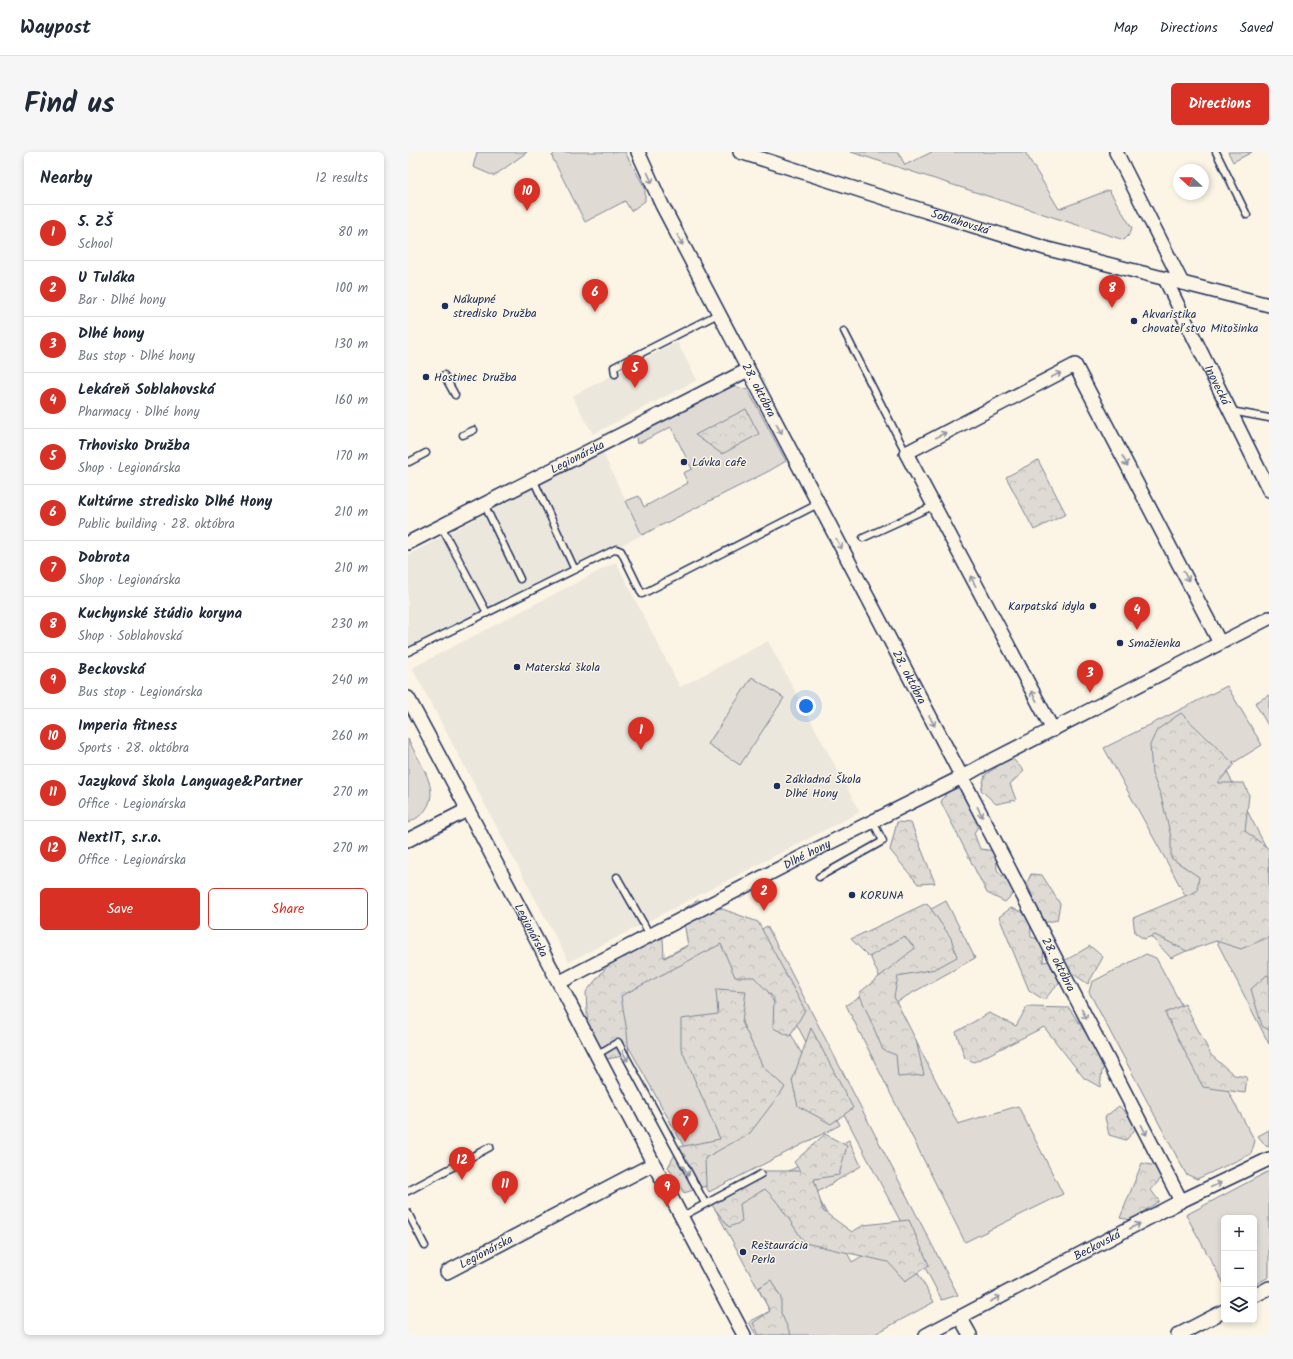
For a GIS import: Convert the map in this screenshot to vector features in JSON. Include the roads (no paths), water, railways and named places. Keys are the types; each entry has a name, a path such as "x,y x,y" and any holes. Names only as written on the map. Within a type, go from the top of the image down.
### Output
{"street":[{"name":"28. októbra","path":"638,152 662,205 718,314 962,777 1181,1201"},
{"name":"Soblahovská","path":"740,152 909,206 1048,248 1269,305"},
{"path":"1116,152 1182,283"},
{"name":"Inovecká","path":"1165,279 1269,490"},
{"path":"1053,730 906,453 1075,365 1220,643"},
{"name":"Legionárska","path":"408,543 748,370"},
{"name":"Dlhé hony","path":"560,982 962,777 1269,618"},
{"name":"Legionárska","path":"408,698 598,1054 653,1164 744,1335"},
{"path":"408,840 467,810"},
{"name":"Beckovská","path":"926,1335 1181,1201 1269,1160"},
{"name":"Legionárska","path":"447,1272 653,1164"},
{"path":"1257,1294 1269,1288"},
{"path":"1178,1335 1221,1313"},
{"path":"960,1317 970,1335"}],"lane":[{"path":"1216,152 1247,215"},
{"path":"615,374 614,367 718,314"},
{"path":"844,330 906,453"},
{"path":"444,375 455,395"},
{"path":"1229,410 1269,418"},
{"path":"463,435 474,430"},
{"path":"408,462 426,453"},
{"path":"533,479 575,570"},
{"path":"484,504 520,579"},
{"path":"408,652 616,549 621,550 642,594 818,504"},
{"path":"863,538 933,506"},
{"path":"441,526 487,613"},
{"path":"819,877 883,841 873,822"},
{"path":"617,876 650,935"},
{"path":"598,1054 618,1042 705,1204"},
{"path":"408,1191 490,1147"},
{"path":"681,1217 761,1174"},
{"path":"408,1213 425,1246"}],"place":[{"name":"Imperia fitness","path":"527,211"},
{"name":"Nákupné stredisko Družba","path":"445,306"},
{"name":"Kuchynské štúdio koryna","path":"1112,308"},
{"name":"Kultúrne stredisko Dlhé Hony","path":"595,312"},
{"name":"Akvaristika chovateľstvo Mitošinka","path":"1134,321"},
{"name":"Hostinec Družba","path":"426,377"},
{"name":"Trhovisko Družba","path":"635,388"},
{"name":"Lávka cafe","path":"684,462"},
{"name":"Karpatská idyla","path":"1093,606"},
{"name":"Lekáreň Soblahovská","path":"1137,630"},
{"name":"Smažienka","path":"1120,643"},
{"name":"Materská škola","path":"517,667"},
{"name":"Dlhé hony","path":"1090,693"},
{"name":"5. ZŠ","path":"641,750"},
{"name":"Základná Škola Dlhé Hony","path":"777,786"},
{"name":"KORUNA","path":"852,895"},
{"name":"U Tuláka","path":"764,911"},
{"name":"Dobrota","path":"685,1142"},
{"name":"NextIT, s.r.o.","path":"462,1180"},
{"name":"Jazyková škola Language&Partner","path":"505,1204"},
{"name":"Beckovská","path":"667,1207"},
{"name":"Reštaurácia Perla","path":"743,1252"}]}
